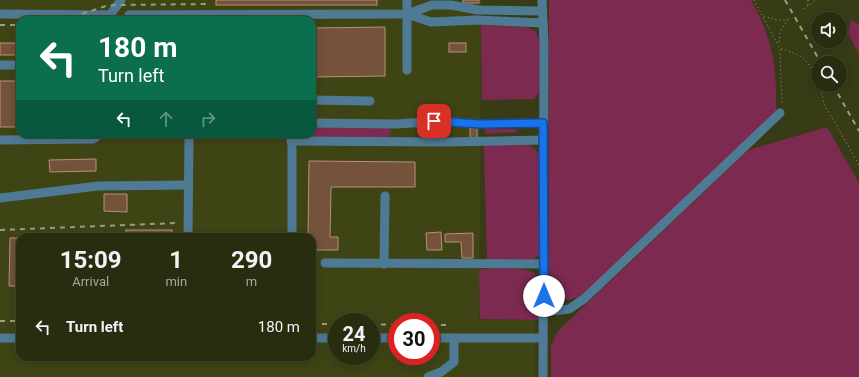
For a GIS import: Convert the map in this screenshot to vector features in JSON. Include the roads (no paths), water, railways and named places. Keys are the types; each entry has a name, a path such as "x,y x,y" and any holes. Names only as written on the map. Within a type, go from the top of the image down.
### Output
{"street":[{"path":"111,16 121,0"},
{"path":"407,0 407,70"},
{"path":"542,0 544,264 543,377"},
{"path":"407,14 432,5 451,5 478,10 542,11"},
{"path":"0,14 73,16"},
{"path":"129,15 407,14 431,22 477,20 543,23"},
{"path":"0,64 16,65"},
{"path":"316,100 370,101"},
{"path":"544,312 569,308 584,299 780,113"},
{"path":"316,123 396,124 446,121 480,124 543,123"},
{"path":"396,124 396,141"},
{"path":"0,140 94,138"},
{"path":"188,233 189,138"},
{"path":"292,138 292,233"},
{"path":"316,138 396,141 543,140"},
{"path":"0,198 98,186 188,185"},
{"path":"384,264 385,196"},
{"path":"325,263 544,264"},
{"path":"0,338 16,338"},
{"path":"316,338 328,338"},
{"path":"440,338 543,338"},
{"path":"428,377 441,372 454,362 454,338"}],"railway":[{"path":"785,0 817,56"},
{"path":"75,16 106,6 207,4"},
{"path":"0,25 16,25"},
{"path":"837,92 859,131"},
{"path":"0,230 176,223"},
{"path":"0,321 16,321"},
{"path":"316,324 328,324"},
{"path":"380,324 388,325"},
{"path":"440,325 447,325"}]}
